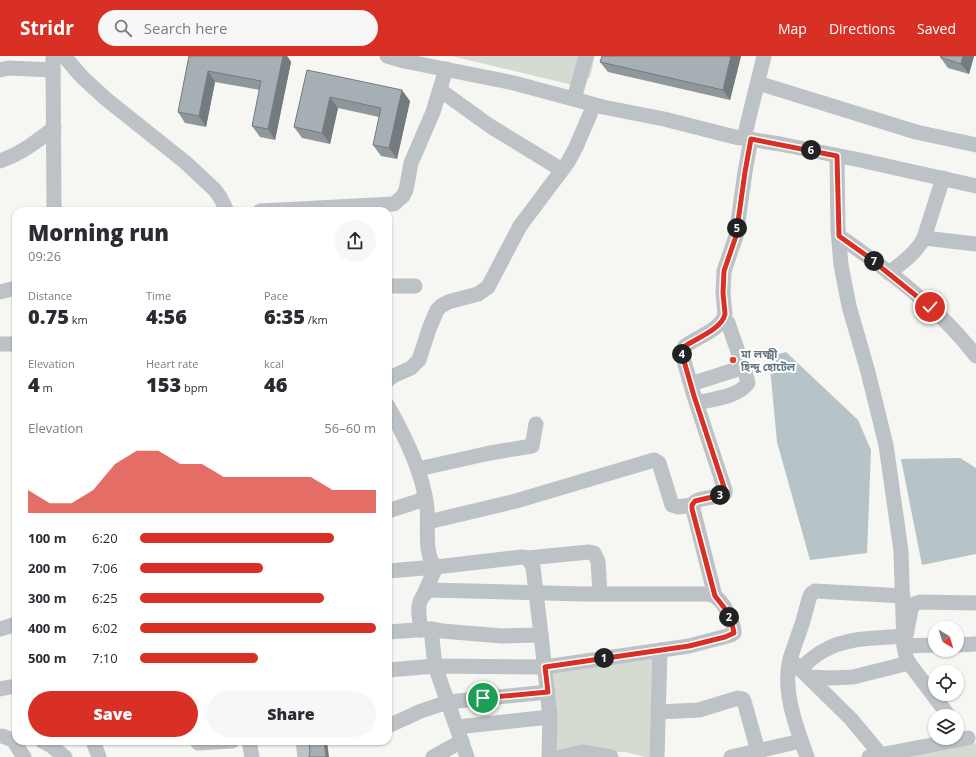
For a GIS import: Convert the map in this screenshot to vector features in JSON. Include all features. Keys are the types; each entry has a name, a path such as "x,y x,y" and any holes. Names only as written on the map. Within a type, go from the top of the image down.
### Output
{"street":[{"path":"64,56 82,77 98,92 194,170 215,190 225,207"},
{"path":"387,56 514,83 594,104 747,139 837,156 976,186"},
{"path":"574,99 586,56"},
{"path":"428,522 516,500 654,460 659,463 672,505 675,507 692,505 698,500 725,493 682,354 685,346 718,326 724,319 724,271 736,236 745,172 747,139 764,56"},
{"path":"0,70 20,62 53,63 54,207"},
{"path":"372,207 394,204 404,196 411,163 433,112 446,69"},
{"path":"758,83 916,132 976,145"},
{"path":"440,90 490,126 562,170"},
{"path":"392,377 411,368 419,360 429,329 440,306 448,302 478,294 488,287 520,226 568,162 594,104"},
{"path":"0,161 15,156 54,128"},
{"path":"837,156 839,236 842,272 849,306 868,372 886,445 901,551 904,641 906,657 944,709"},
{"path":"889,273 911,256 920,246 924,238 943,178"},
{"path":"839,236 889,273 930,307 956,330 976,356"},
{"path":"924,238 976,244"},
{"path":"392,286 415,286"},
{"path":"0,292 12,289"},
{"path":"697,403 731,394 744,388 748,383 744,367 728,323 724,319"},
{"path":"0,344 12,344"},
{"path":"691,384 744,367"},
{"path":"392,413 418,469 425,498 428,522 429,555 432,564 436,567"},
{"path":"418,469 490,453 532,446 536,424"},
{"path":"392,510 425,498"},
{"path":"392,670 435,666 545,667 689,646 725,637 734,633 726,610 715,596 692,505"},
{"path":"392,571 522,557 528,558 589,552 594,553 598,561 600,594"},
{"path":"528,558 533,567 548,692 550,717 549,757"},
{"path":"436,567 419,604 435,666 467,757"},
{"path":"424,594 430,590 600,594 707,594 715,596"},
{"path":"800,668 809,600 811,594 815,591 902,596"},
{"path":"904,641 911,609 914,604 920,602 976,602"},
{"path":"0,629 12,625"},
{"path":"392,632 426,630 502,636 541,634"},
{"path":"800,668 823,651 837,644 864,639 928,644"},
{"path":"964,645 976,644"},
{"path":"657,757 660,650"},
{"path":"808,757 801,741 788,690 787,669 800,668 830,678 853,676 909,663"},
{"path":"800,668 851,719 875,756 972,739"},
{"path":"0,689 12,687"},
{"path":"392,724 421,711 448,702 548,692"},
{"path":"658,712 699,710 738,698 742,699 744,701 758,751"},
{"path":"457,727 550,717"},
{"path":"433,757 462,741"},
{"path":"731,757 801,741"},
{"path":"13,745 24,757"},
{"path":"51,745 65,757"},
{"path":"94,745 99,757"},
{"path":"199,747 210,745"},
{"path":"250,745 252,757"},
{"path":"304,745 305,757"},
{"path":"562,757 582,752 611,757"}],"shaded area":[{"path":"451,56 595,56 590,77 577,86"},
{"path":"786,352 858,420 871,450 867,553 810,560 777,442 769,357"},
{"path":"960,458 976,468 976,554 922,565 901,459"},
{"path":"655,651 653,757 645,757 625,752 594,753 556,757 545,667"},
{"path":"976,743 976,757 888,757 964,745"}],"building":[{"path":"189,56 283,56 268,129 252,126 261,81 208,71 199,116 178,112"},
{"path":"602,56 731,56 723,90 600,62"},
{"path":"963,56 961,64 940,57"},
{"path":"307,70 402,90 389,148 373,145 381,108 330,97 322,133 294,127"},
{"path":"309,745 324,745 326,757 309,757"}],"place":[{"name":"মা লক্ষ্মী হিন্দু হোটেল","path":"733,360"}],"route":[{"path":"483,698 548,692 545,667 689,646 725,637 734,633 734,629 726,610 715,596 692,509 692,505 695,501 721,495 725,493 725,490 694,396 682,354 685,346 718,326 724,319 724,271 736,236 751,139 837,156 839,236 867,256 930,307"}]}
